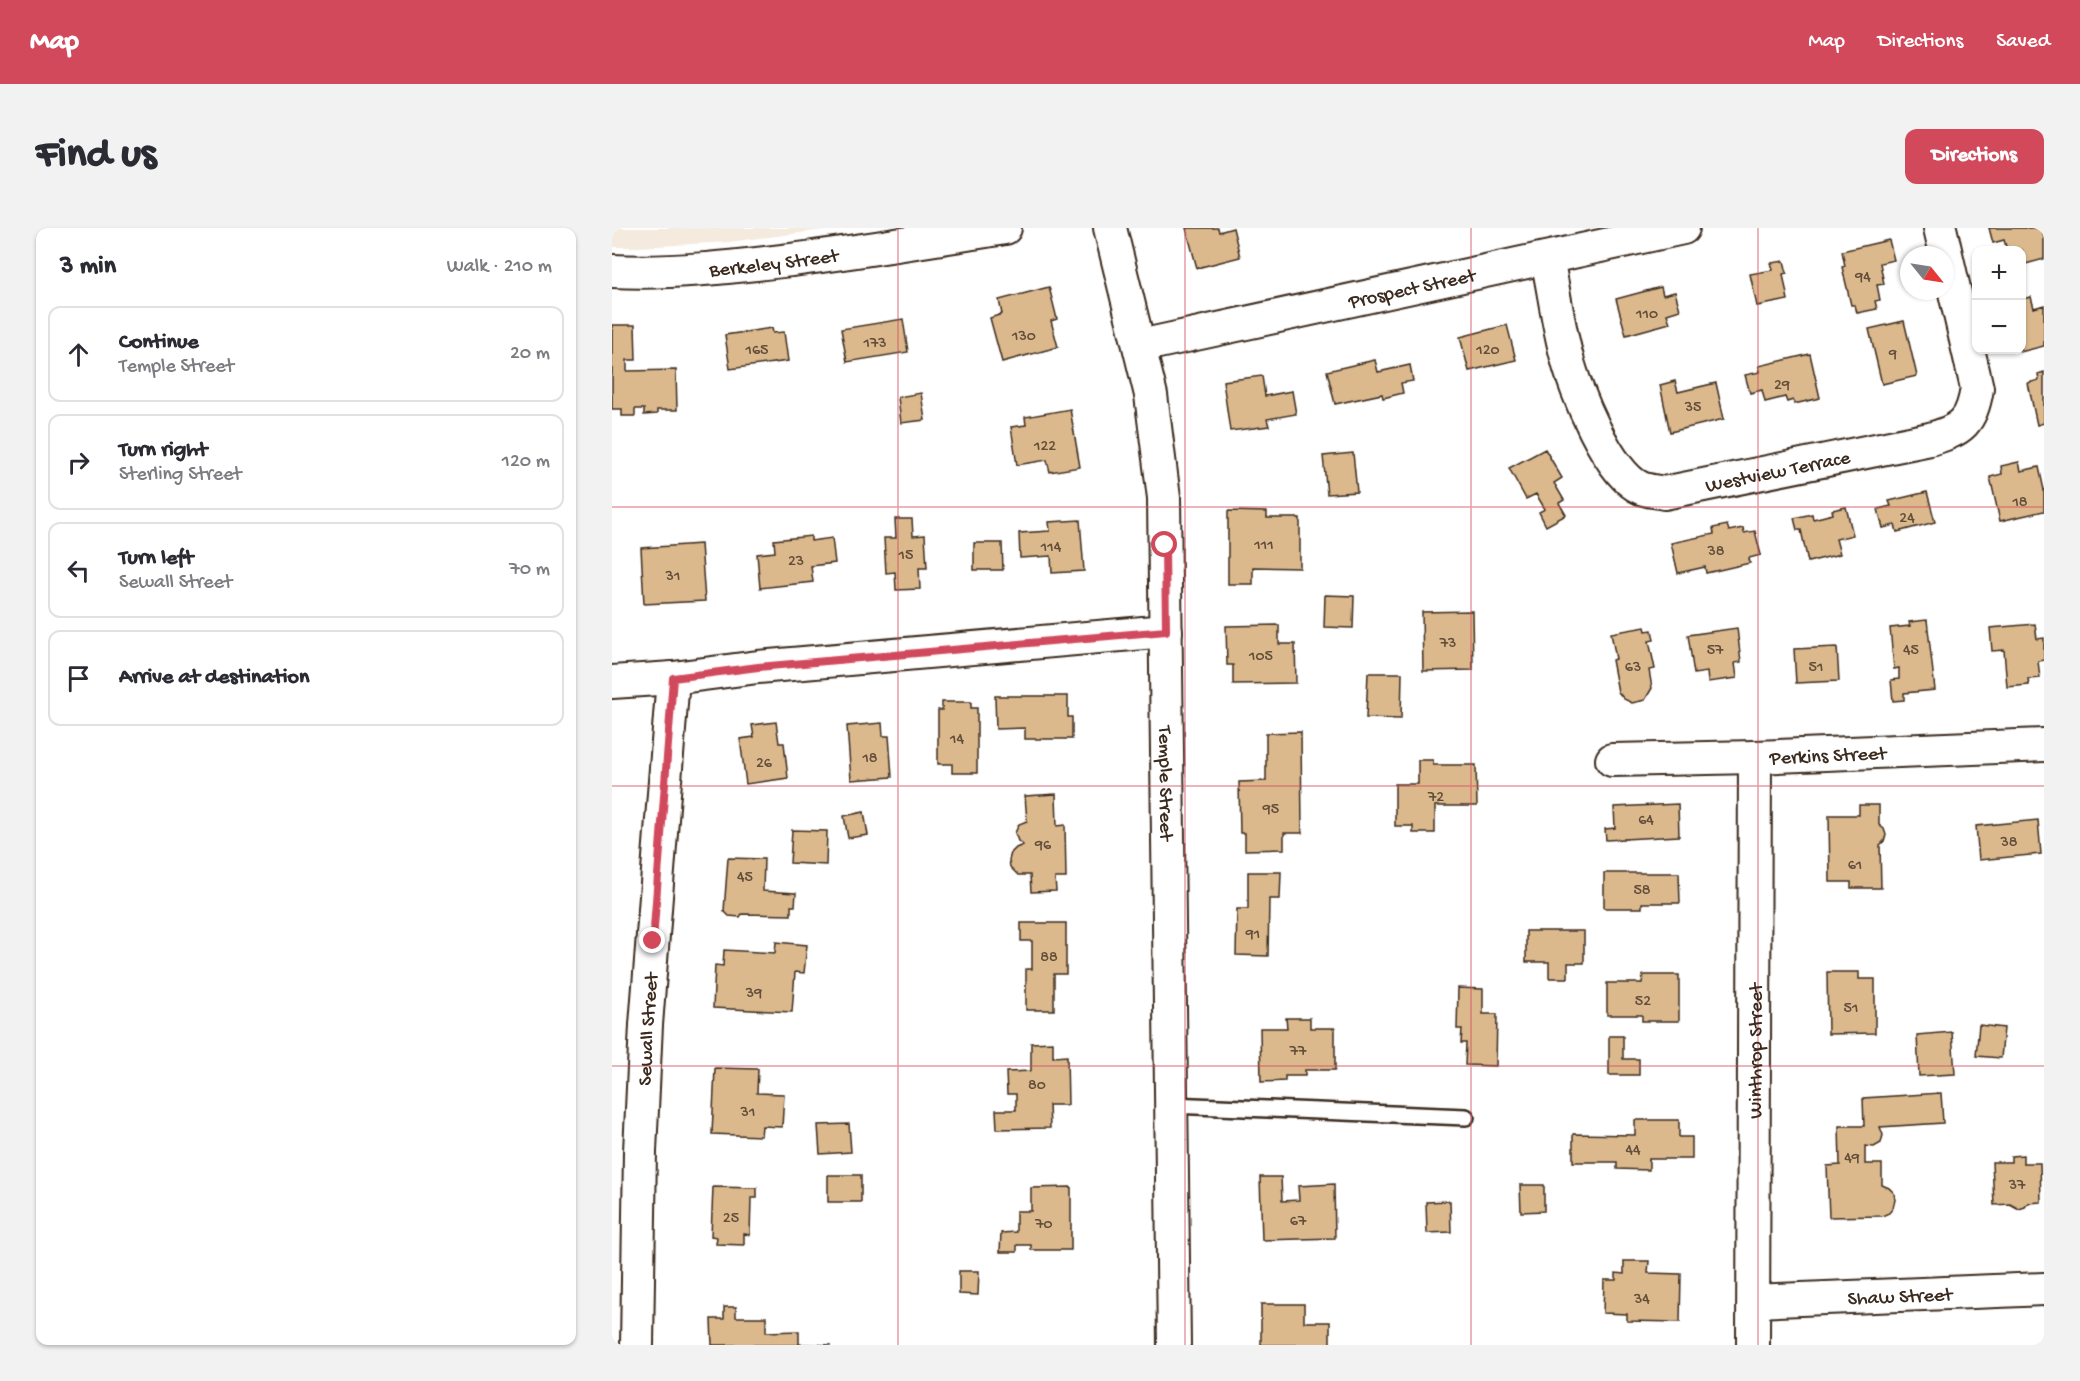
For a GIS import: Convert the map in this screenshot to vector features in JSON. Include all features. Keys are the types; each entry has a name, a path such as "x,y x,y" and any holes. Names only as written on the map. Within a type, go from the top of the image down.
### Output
{"street":[{"name":"Berkeley Street","path":"612,272 729,268 1005,228"},
{"name":"Temple Street","path":"1110,228 1151,395 1164,498 1174,1345"},
{"name":"Westview Terrace","path":"1547,258 1567,359 1582,401 1600,440 1621,473 1640,488 1664,493 1930,439 1949,433 1966,423 1974,406 1977,388 1940,228"},
{"name":"Prospect Street","path":"1140,346 1672,229"},
{"path":"612,681 673,678 758,667 1166,631"},
{"name":"Sewall Street","path":"637,1345 640,1151 646,1025 673,678"},
{"name":"Perkins Street","path":"1612,760 1755,757 2044,745"},
{"name":"Winthrop Street","path":"1753,1345 1755,757"},
{"name":"Shaw Street","path":"1754,1300 2044,1289"}],"lane":[{"path":"1171,1105 1466,1117"}],"shaded area":[{"path":"612,228 838,228 729,242 612,247"}],"building":[{"path":"1186,228 1218,228 1219,232 1233,228 1240,257 1197,268"},
{"path":"1989,228 2042,228 2044,259 2026,264 2026,246 2006,246 2004,240 1993,243"},
{"path":"1889,240 1894,260 1880,263 1884,284 1877,285 1880,300 1875,301 1877,309 1857,313 1855,305 1851,305 1842,267 1845,266 1842,251"},
{"path":"1784,261 1787,273 1783,274 1788,300 1757,306 1750,274 1773,270 1771,263"},
{"path":"1049,287 1057,319 1051,321 1058,347 1002,362 990,318 1002,314 999,300"},
{"path":"1661,287 1663,295 1675,292 1680,310 1667,314 1670,323 1626,335 1616,299"},
{"path":"2031,297 2034,308 2044,305 2044,346 2026,350 2026,300"},
{"path":"903,319 908,352 847,362 841,329"},
{"path":"1904,321 1917,376 1882,384 1869,329"},
{"path":"612,325 635,325 636,360 627,360 627,371 676,370 677,410 657,410 657,414 644,415 644,409 635,409 635,416 622,416 622,409 612,409"},
{"path":"1507,325 1516,360 1469,371 1460,337"},
{"path":"772,328 773,333 784,332 788,361 730,369 725,335"},
{"path":"1810,354 1820,398 1794,404 1793,400 1787,402 1785,397 1765,402 1762,390 1750,393 1745,375 1760,372 1759,366"},
{"path":"1375,360 1378,372 1410,365 1413,381 1401,383 1403,393 1383,398 1382,394 1335,404 1327,371"},
{"path":"2044,372 2044,423 2037,425 2028,383 2039,380 2038,374"},
{"path":"1262,376 1265,396 1292,391 1296,414 1267,419 1269,426 1230,431 1223,381"},
{"path":"1675,381 1678,392 1716,383 1724,419 1670,432 1660,385"},
{"path":"921,393 925,420 901,423 898,397"},
{"path":"1070,409 1080,467 1050,472 1047,460 1017,465 1011,427 1026,425 1025,417"},
{"path":"1545,449 1562,478 1554,483 1564,500 1559,503 1566,515 1546,526 1539,512 1545,509 1536,494 1526,499 1509,468"},
{"path":"1353,453 1357,492 1327,494 1323,456"},
{"path":"2019,462 2021,471 2039,467 2044,490 2044,511 2000,521 1990,477 2002,474 2001,466"},
{"path":"1927,492 1935,522 1897,532 1895,525 1883,528 1878,509 1891,506 1889,501"},
{"path":"1846,507 1853,535 1836,539 1840,554 1808,562 1801,530 1797,530 1794,518 1812,514 1813,519 1833,514 1832,510"},
{"path":"1228,511 1267,512 1267,518 1300,518 1300,568 1253,567 1253,584 1228,584"},
{"path":"895,519 912,519 913,536 925,535 927,568 919,568 920,589 896,590 895,572 886,573 884,538 896,538"},
{"path":"1080,520 1084,571 1052,573 1051,556 1020,558 1019,533 1050,531 1049,522"},
{"path":"1727,525 1729,531 1743,528 1744,533 1755,531 1761,555 1749,558 1750,563 1706,573 1705,567 1678,573 1671,543 1714,534 1713,528"},
{"path":"811,536 811,541 832,538 835,563 811,566 813,582 760,588 757,554 775,552 774,540"},
{"path":"974,543 1002,543 1003,570 974,570"},
{"path":"701,544 705,601 644,604 641,548"},
{"path":"1325,595 1354,596 1353,628 1324,627"},
{"path":"1472,611 1473,670 1423,671 1422,612"},
{"path":"1927,620 1935,690 1904,693 1904,700 1893,701 1891,680 1899,679 1899,668 1894,669 1890,628 1910,626 1909,622"},
{"path":"2035,624 2037,639 2044,638 2044,660 2038,661 2040,678 2028,679 2029,685 2007,687 2004,650 1992,651 1990,628"},
{"path":"1279,625 1279,644 1295,644 1296,683 1233,684 1233,665 1227,665 1226,626"},
{"path":"1645,627 1646,631 1652,630 1654,640 1649,641 1655,669 1649,670 1652,688 1645,700 1632,703 1618,692 1612,660 1616,659 1611,633"},
{"path":"1737,628 1741,662 1735,663 1737,678 1708,682 1707,672 1694,674 1688,635"},
{"path":"1837,647 1839,681 1796,683 1794,649"},
{"path":"1368,673 1402,673 1401,719 1366,718"},
{"path":"995,696 1068,696 1068,717 1072,717 1072,739 1025,739 1025,728 996,729"},
{"path":"942,702 971,702 971,708 977,708 977,773 952,773 952,764 938,764 938,710 942,710"},
{"path":"776,722 779,743 784,743 788,778 746,784 740,739 754,737 752,725"},
{"path":"882,723 883,736 889,736 892,777 851,780 847,726"},
{"path":"1301,732 1302,833 1284,833 1284,849 1245,850 1245,833 1240,833 1239,782 1266,781 1266,733"},
{"path":"1418,760 1433,760 1433,765 1476,765 1477,806 1435,806 1435,833 1413,833 1413,826 1395,826 1395,784 1418,784"},
{"path":"1056,794 1057,826 1065,825 1066,878 1055,878 1056,891 1031,892 1030,875 1018,875 1010,867 1011,853 1023,845 1018,841 1015,833 1019,824 1027,821 1025,796"},
{"path":"1678,804 1679,836 1606,840 1605,829 1615,828 1614,807"},
{"path":"1859,805 1879,805 1879,825 1884,829 1886,835 1880,845 1881,888 1851,888 1851,882 1830,882 1829,815 1859,815"},
{"path":"864,812 868,835 848,838 844,816"},
{"path":"2038,820 2041,854 1979,860 1976,826"},
{"path":"792,830 827,831 826,865 790,863"},
{"path":"728,858 764,859 763,891 796,893 795,906 791,906 791,915 729,916 724,911"},
{"path":"1248,872 1281,872 1280,899 1269,899 1268,956 1236,955 1237,909 1248,909"},
{"path":"1604,873 1679,873 1680,903 1642,903 1642,908 1604,908"},
{"path":"1021,923 1066,923 1066,974 1054,974 1054,1010 1026,1010 1026,969 1032,969 1032,941 1021,941"},
{"path":"1526,931 1584,931 1584,963 1568,963 1568,978 1549,978 1549,962 1526,962"},
{"path":"776,942 807,945 804,973 795,972 792,1012 713,1008 715,965 723,966 724,950 775,953"},
{"path":"1827,972 1859,972 1859,979 1875,979 1875,1033 1828,1034"},
{"path":"1643,975 1679,975 1679,1021 1642,1021 1642,1015 1607,1015 1607,983 1642,983"},
{"path":"1458,988 1483,989 1483,1014 1497,1014 1496,1066 1465,1065 1466,1043 1461,1043 1462,1029 1457,1029"},
{"path":"1286,1018 1310,1018 1310,1028 1335,1028 1335,1070 1305,1070 1305,1076 1285,1076 1285,1081 1261,1082 1260,1028 1287,1028"},
{"path":"1979,1025 2004,1028 2001,1058 1976,1056"},
{"path":"1952,1032 1955,1074 1919,1076 1917,1035"},
{"path":"1609,1036 1623,1036 1623,1059 1639,1059 1639,1075 1609,1075"},
{"path":"1053,1042 1053,1057 1067,1056 1068,1105 1049,1105 1050,1128 997,1129 996,1110 1016,1110 1016,1094 1007,1094 1006,1072 1031,1071 1031,1043"},
{"path":"715,1068 758,1069 757,1093 784,1094 782,1127 762,1126 761,1136 712,1134"},
{"path":"1941,1093 1943,1123 1880,1127 1883,1135 1881,1143 1874,1147 1865,1146 1865,1164 1882,1164 1882,1185 1894,1193 1893,1208 1889,1213 1882,1216 1829,1217 1827,1166 1840,1165 1839,1126 1864,1126 1863,1098"},
{"path":"1635,1120 1679,1120 1679,1137 1692,1137 1692,1159 1649,1159 1649,1170 1617,1169 1617,1162 1573,1162 1573,1134 1635,1135"},
{"path":"849,1124 851,1152 820,1154 818,1125"},
{"path":"2023,1155 2023,1163 2040,1163 2041,1202 2028,1203 2019,1209 2010,1204 1994,1205 1992,1162 2011,1162 2011,1156"},
{"path":"828,1175 861,1175 861,1202 828,1202"},
{"path":"1260,1177 1281,1177 1282,1201 1299,1200 1298,1186 1334,1184 1335,1238 1262,1240"},
{"path":"1520,1185 1544,1185 1544,1211 1521,1212"},
{"path":"713,1187 757,1188 757,1198 751,1198 750,1235 744,1234 744,1245 716,1244 717,1237 711,1236"},
{"path":"1071,1187 1071,1250 1031,1250 1031,1245 1017,1245 1017,1252 1000,1252 1001,1233 1016,1232 1016,1211 1031,1211 1031,1188"},
{"path":"1450,1201 1451,1232 1427,1233 1426,1202"},
{"path":"1624,1261 1649,1261 1648,1273 1681,1274 1680,1322 1627,1321 1627,1314 1603,1313 1604,1280 1616,1280 1616,1273 1624,1274"},
{"path":"959,1271 979,1271 978,1295 959,1294"},
{"path":"1261,1304 1304,1304 1304,1322 1330,1322 1330,1345 1261,1345"},
{"path":"724,1307 736,1307 736,1317 766,1317 766,1332 799,1331 799,1344 831,1345 712,1345 711,1319 724,1319"}],"route":[{"path":"653,941 673,678 758,667 1166,631 1165,545"}]}
